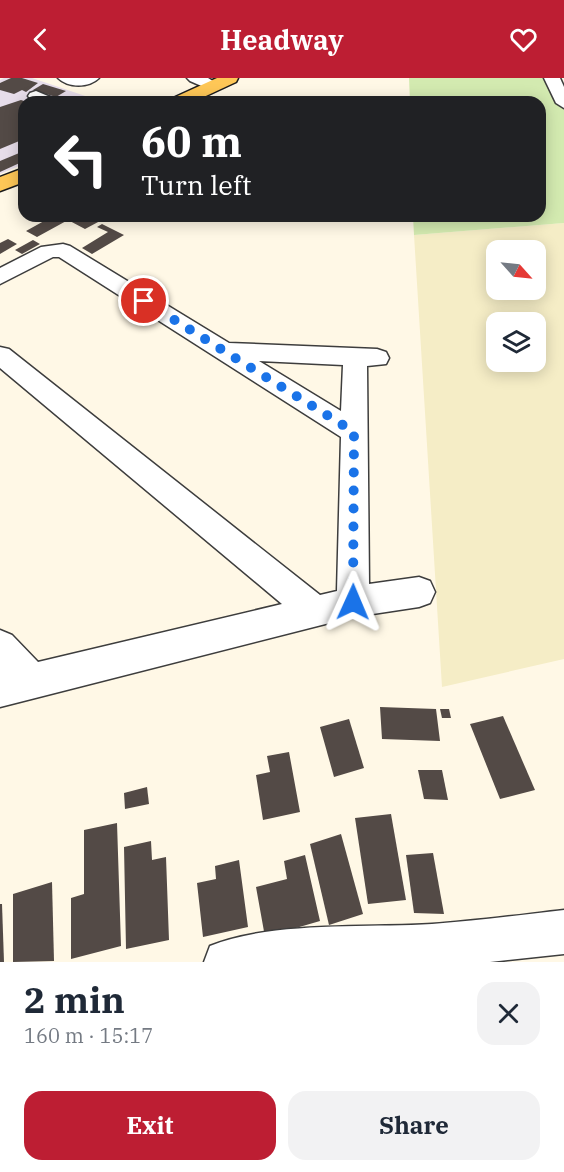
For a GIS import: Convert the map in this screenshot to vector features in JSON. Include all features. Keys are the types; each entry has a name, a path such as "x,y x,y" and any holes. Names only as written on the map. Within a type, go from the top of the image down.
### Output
{"main road":[{"path":"192,96 230,78"},
{"path":"0,185 18,177"}],"street":[{"path":"66,78 78,82 91,78"},
{"path":"195,78 213,86"},
{"path":"552,78 564,103"},
{"path":"0,277 48,251 63,250 354,432"},
{"path":"226,351 366,357 354,432 353,602"},
{"path":"0,355 315,611"},
{"path":"0,647 16,685 353,602 419,592"},
{"path":"226,962 274,953 434,954 564,932"}],"shaded area":[{"path":"32,78 85,96 18,96 18,166 0,174 0,80"},
{"path":"564,223 564,659 442,687 414,235"}],"green space":[{"path":"409,78 552,78 564,110 564,223 414,235 413,222 546,222 546,96 410,96"}],"building":[{"path":"11,78 22,78 38,83 26,92 22,90 14,94 0,90 0,83"},
{"path":"43,84 66,91 53,96 33,90"},
{"path":"18,101 18,142 0,149 0,107"},
{"path":"18,154 18,164 0,172 0,161"},
{"path":"42,222 64,222 37,237 26,231"},
{"path":"72,222 98,222 85,229"},
{"path":"102,224 124,235 92,254 82,248 108,232 97,227"},
{"path":"8,239 17,244 0,254 0,243"},
{"path":"33,240 40,244 22,254 15,250"},
{"path":"380,707 436,709 440,741 382,739"},
{"path":"440,709 449,709 451,718 442,718"},
{"path":"503,716 535,790 500,799 470,724"},
{"path":"349,719 364,768 334,777 320,727"},
{"path":"289,752 300,812 263,820 256,775 270,772 267,756"},
{"path":"418,770 442,770 448,800 424,799"},
{"path":"147,787 149,804 125,809 124,793"},
{"path":"391,814 406,900 368,904 355,818"},
{"path":"117,823 121,946 71,959 71,898 84,894 84,830"},
{"path":"341,834 363,914 329,925 310,844"},
{"path":"151,841 152,860 166,857 169,940 126,949 124,847"},
{"path":"433,853 444,914 414,913 406,855"},
{"path":"305,855 320,921 265,937 256,887 287,879 284,861"},
{"path":"239,860 248,927 203,937 197,883 216,879 215,866"},
{"path":"52,882 54,961 13,962 13,894"},
{"path":"0,904 2,904 4,962 0,962"}],"route":[{"path":"144,301 354,432 353,602"}]}
